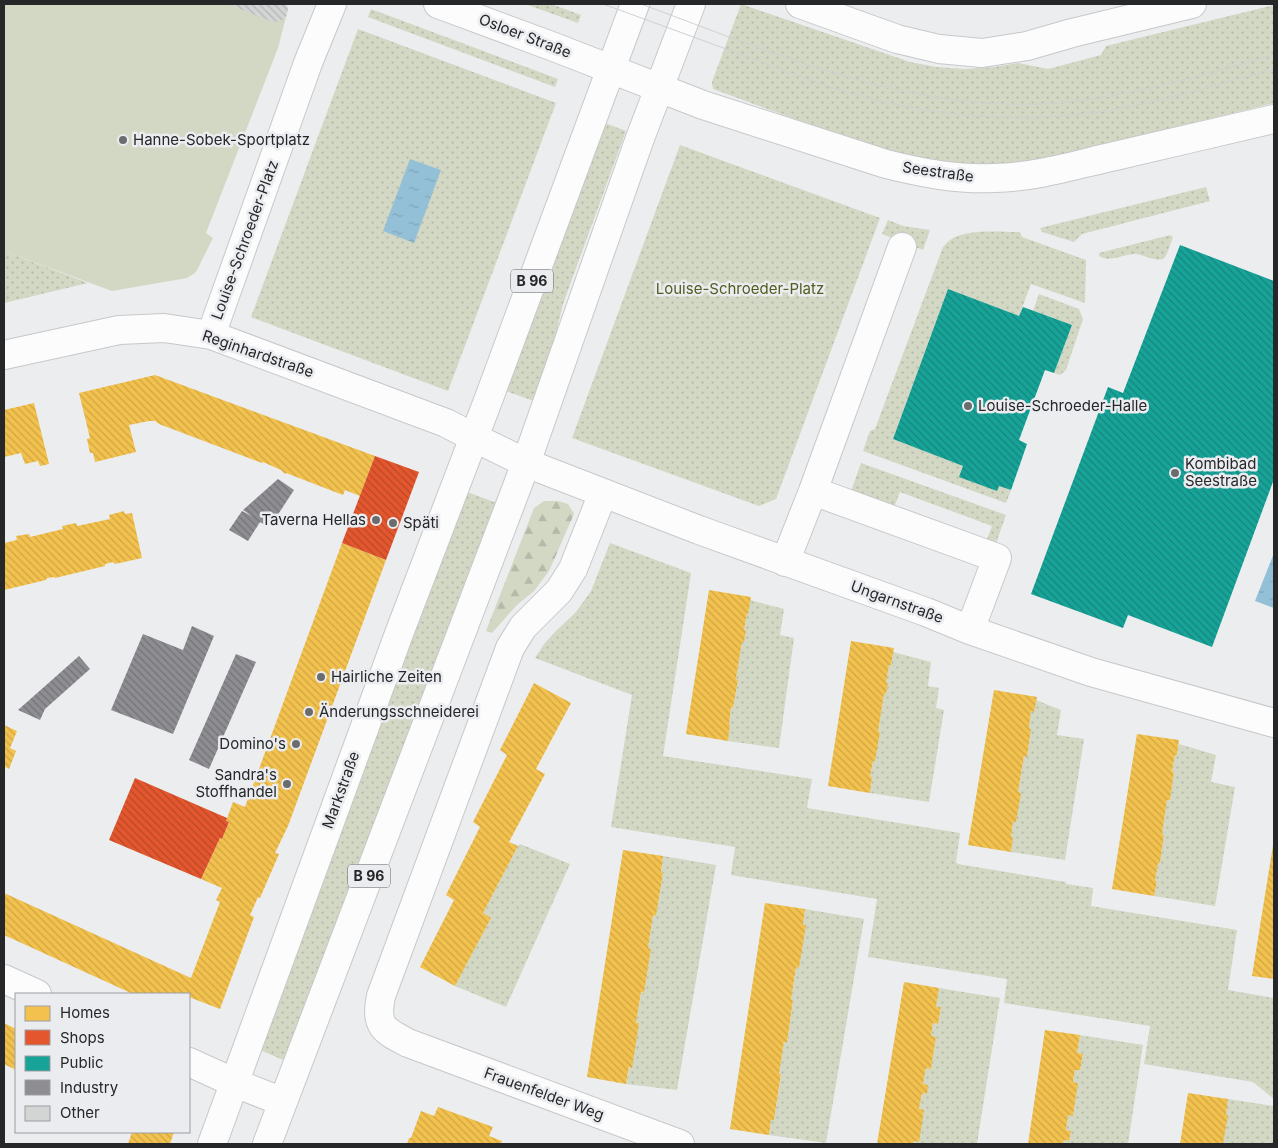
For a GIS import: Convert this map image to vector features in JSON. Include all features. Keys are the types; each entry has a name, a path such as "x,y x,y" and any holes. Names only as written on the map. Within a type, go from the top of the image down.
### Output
{"main road":[{"name":"Louise-Schroeder-Platz","path":"211,335 308,63 332,4"},
{"name":"Osloer Straße","path":"438,4 611,69"},
{"name":"B 96","path":"474,437 635,4"},
{"name":"B 96","path":"267,1144 526,463 600,248 691,4"},
{"path":"800,4 897,39 939,49 982,53 1027,46 1192,4"},
{"name":"Seestraße","path":"611,69 703,105 886,164 934,175 970,178 996,178 1042,173 1274,119"},
{"path":"785,562 902,247"},
{"name":"Reginhardstraße","path":"4,355 119,330 164,328 211,335 446,423 526,463"},
{"name":"Markstraße","path":"212,1144 400,631 474,437"},
{"name":"Ungarnstraße","path":"526,463 970,630 1091,672 1274,723"},
{"path":"812,491 997,558 970,630"},
{"name":"Frauenfelder Weg","path":"603,493 573,569 559,591 523,627 510,648 378,1008 380,1020 387,1032 408,1044 680,1144"},
{"path":"4,979 35,993"},
{"path":"190,1062 283,1102"}],"green space":[{"name":"Hanne-Sobek-Sportplatz","path":"4,4 286,4 288,9 278,48 206,233 213,238 195,273 187,278 112,291 4,251"},
{"path":"525,4 551,4 581,15 578,23"},
{"path":"741,4 910,62 936,67 965,69 1018,63 1048,69 1101,55 1106,46 1274,5 1274,103 1051,158 1007,164 965,165 926,160 869,146 713,89 712,82"},
{"path":"371,9 558,79 555,87 368,17"},
{"path":"358,29 556,103 448,391 251,317"},
{"path":"605,123 626,131 563,304 553,346 534,401 506,391"},
{"name":"Louise-Schroeder-Platz","path":"680,145 880,218 776,499 759,506 572,438"},
{"path":"1206,187 1210,201 1082,234 1074,242 1042,232 1040,228"},
{"path":"888,220 903,226 930,230 923,250 882,234"},
{"path":"973,232 1020,232 1022,237 1086,260 1085,303 1031,284 1019,316 948,289 893,439 963,466 999,486 1011,490 1006,503 863,451 870,431 875,429 943,247 948,241 956,237"},
{"path":"1170,235 1173,237 1167,252 1164,258 1160,260 1135,254 1107,259 1099,256 1099,253"},
{"path":"4,251 88,283 4,303"},
{"path":"1039,294 1079,309 1083,319 1066,370 1060,375 1054,373 1072,325 1033,311"},
{"path":"861,463 1006,515 995,546 986,542 992,526 900,492 893,510 850,494"},
{"path":"467,492 497,503 288,1062 260,1050"},
{"path":"544,501 558,501 568,504 574,514 549,571 534,591 517,605 492,633 486,631 534,508"},
{"path":"610,543 691,573 663,756 812,779 807,808 960,833 956,862 958,864 1093,888 1091,906 1237,930 1228,990 1274,998 1274,1099 1253,1082 1144,1064 1150,1026 1004,1003 1007,979 868,957 877,899 731,875 735,847 611,827 632,695 535,658 544,644 576,612 591,591"},
{"path":"750,600 784,609 780,635 794,638 779,748 728,741 731,707 733,708 738,680 736,679"},
{"path":"893,652 931,662 928,686 939,688 936,708 944,710 929,802 870,793 872,777 870,777 873,761 875,761 884,694 886,694 889,665 891,665"},
{"path":"1036,700 1061,710 1057,735 1084,739 1065,860 1011,852 1013,822 1020,793 1018,792 1024,756 1027,756 1031,729 1029,728 1031,711 1034,712"},
{"path":"1179,744 1216,755 1211,782 1235,787 1215,906 1154,896 1164,835 1162,835 1167,800 1170,800 1174,772 1172,771"},
{"path":"520,844 570,864 506,1007 455,986 491,918 483,913"},
{"path":"663,856 716,865 677,1090 626,1084 639,1023 636,1023 641,993 644,993 651,949 648,948 653,915 656,916 663,873 661,872"},
{"path":"805,909 864,919 826,1143 769,1135 771,1120 774,1120 784,1042 787,1043 796,967 799,968 805,925 803,925"},
{"path":"939,988 1000,998 977,1144 913,1144 914,1141 918,1142 919,1109 922,1093 927,1094 923,1084 926,1068 931,1069 936,1037 931,1036 933,1023 938,1024 941,1007 936,1007"},
{"path":"1080,1035 1143,1045 1128,1144 1063,1144 1064,1140 1069,1141 1071,1131 1066,1130 1068,1115 1073,1115 1078,1083 1073,1082 1075,1070 1080,1070 1083,1054 1077,1053"},
{"path":"1228,1099 1274,1106 1274,1144 1223,1144"}],"water":[{"path":"410,159 441,170 414,243 383,231"},
{"path":"1274,553 1274,608 1255,601"}],"building: Homes":[{"path":"155,375 375,456 360,496 345,490 343,495 285,474 281,470 263,462 155,421 129,425 136,452 95,462 93,453 90,453 87,439 90,438 79,393"},
{"path":"34,403 49,464 40,466 38,461 25,464 21,453 4,457 4,410"},
{"path":"124,511 125,514 132,513 142,558 115,564 113,562 105,564 105,566 55,578 47,578 46,580 4,590 4,543 17,540 16,536 29,534 30,537 63,529 62,526 76,523 77,526 110,519 109,515"},
{"path":"342,543 386,560 288,826 275,853 279,854 260,898 258,897 250,915 254,917 220,1009 190,997 190,993 131,993 4,935 4,893 191,978 220,902 216,900 222,888 201,879 220,838 222,839 229,822 226,821 233,802 245,807"},
{"path":"709,590 751,597 736,679 738,680 733,708 731,707 728,741 686,734"},
{"path":"851,641 894,648 891,665 889,665 886,694 884,694 875,761 873,761 870,777 872,777 870,793 828,786"},
{"path":"534,683 571,703 536,769 545,774 509,842 518,846 483,913 491,918 455,986 420,967 454,900 446,895 480,827 473,822 507,755 500,750"},
{"path":"994,690 1037,697 1034,712 1031,711 1029,728 1031,729 1027,757 1024,756 1018,792 1021,793 1016,822 1013,822 1011,852 968,845"},
{"path":"4,725 17,731 10,748 16,751 9,769 4,766"},
{"path":"1137,734 1179,740 1172,771 1174,772 1170,800 1167,800 1162,835 1164,835 1154,896 1112,889"},
{"path":"1274,846 1274,979 1252,976"},
{"path":"623,850 663,856 661,872 663,873 656,916 653,915 648,948 651,949 644,993 641,992 636,1023 639,1023 632,1068 629,1067 626,1084 587,1077"},
{"path":"765,903 805,909 803,925 806,925 799,968 796,967 787,1043 784,1042 774,1120 771,1120 769,1135 730,1129"},
{"path":"904,982 939,988 936,1007 941,1007 938,1024 933,1023 931,1036 936,1037 931,1069 926,1068 923,1084 928,1085 927,1094 922,1093 919,1109 924,1110 919,1142 914,1141 913,1144 877,1144"},
{"path":"4,1023 15,1028 15,1070 4,1064"},
{"path":"1045,1030 1080,1035 1077,1053 1083,1054 1080,1070 1075,1070 1073,1082 1078,1083 1073,1116 1068,1115 1066,1130 1071,1131 1069,1141 1064,1140 1063,1144 1028,1144"},
{"path":"1188,1093 1228,1099 1226,1115 1228,1115 1223,1144 1180,1144"},
{"path":"438,1107 493,1127 489,1136 502,1141 501,1144 407,1144 421,1111 434,1116"},
{"path":"132,1133 174,1133 170,1144 128,1144"}],"building: Shops":[{"name":"Taverna Hellas","path":"375,456 419,472 386,560 342,543"},
{"path":"135,778 227,818 226,821 229,822 222,839 220,838 201,879 109,840"}],"building: Public":[{"name":"Kombibad Seestraße","path":"1180,245 1274,281 1274,479 1212,647 1128,615 1123,628 1031,594 1108,387 1123,393"},
{"name":"Louise-Schroeder-Halle","path":"948,289 1019,316 1023,307 1072,325 1054,373 1045,370 1019,440 1027,444 1011,490 999,486 997,491 959,477 963,466 893,439"}],"building: Industry":[{"path":"278,479 294,490 277,516 272,513 265,525 260,522 248,541 229,530 242,511 252,516 243,510"},
{"path":"192,626 214,636 173,734 111,710 143,634 183,650"},
{"path":"236,654 256,662 209,769 189,760"},
{"path":"79,656 90,669 45,709 40,720 18,710"}],"building: Other":[{"path":"228,4 286,4 288,9 284,19 273,22"}],"tram line":[{"path":"603,4 848,93 903,106 945,113 1030,117 1098,112 1149,103 1274,69"},
{"path":"641,4 786,58 835,74 935,97 986,103 1038,104 1098,98 1187,79 1274,55"}],"place":[{"name":"Hanne-Sobek-Sportplatz","path":"123,140"},
{"name":"Louise-Schroeder-Halle","path":"968,406"},
{"name":"Kombibad Seestraße","path":"1175,473"},
{"name":"Taverna Hellas","path":"376,520"},
{"name":"Späti","path":"393,523"},
{"name":"Hairliche Zeiten","path":"321,677"},
{"name":"Änderungsschneiderei","path":"309,712"},
{"name":"Domino's","path":"296,744"},
{"name":"Sandra's Stoffhandel","path":"287,784"}]}
